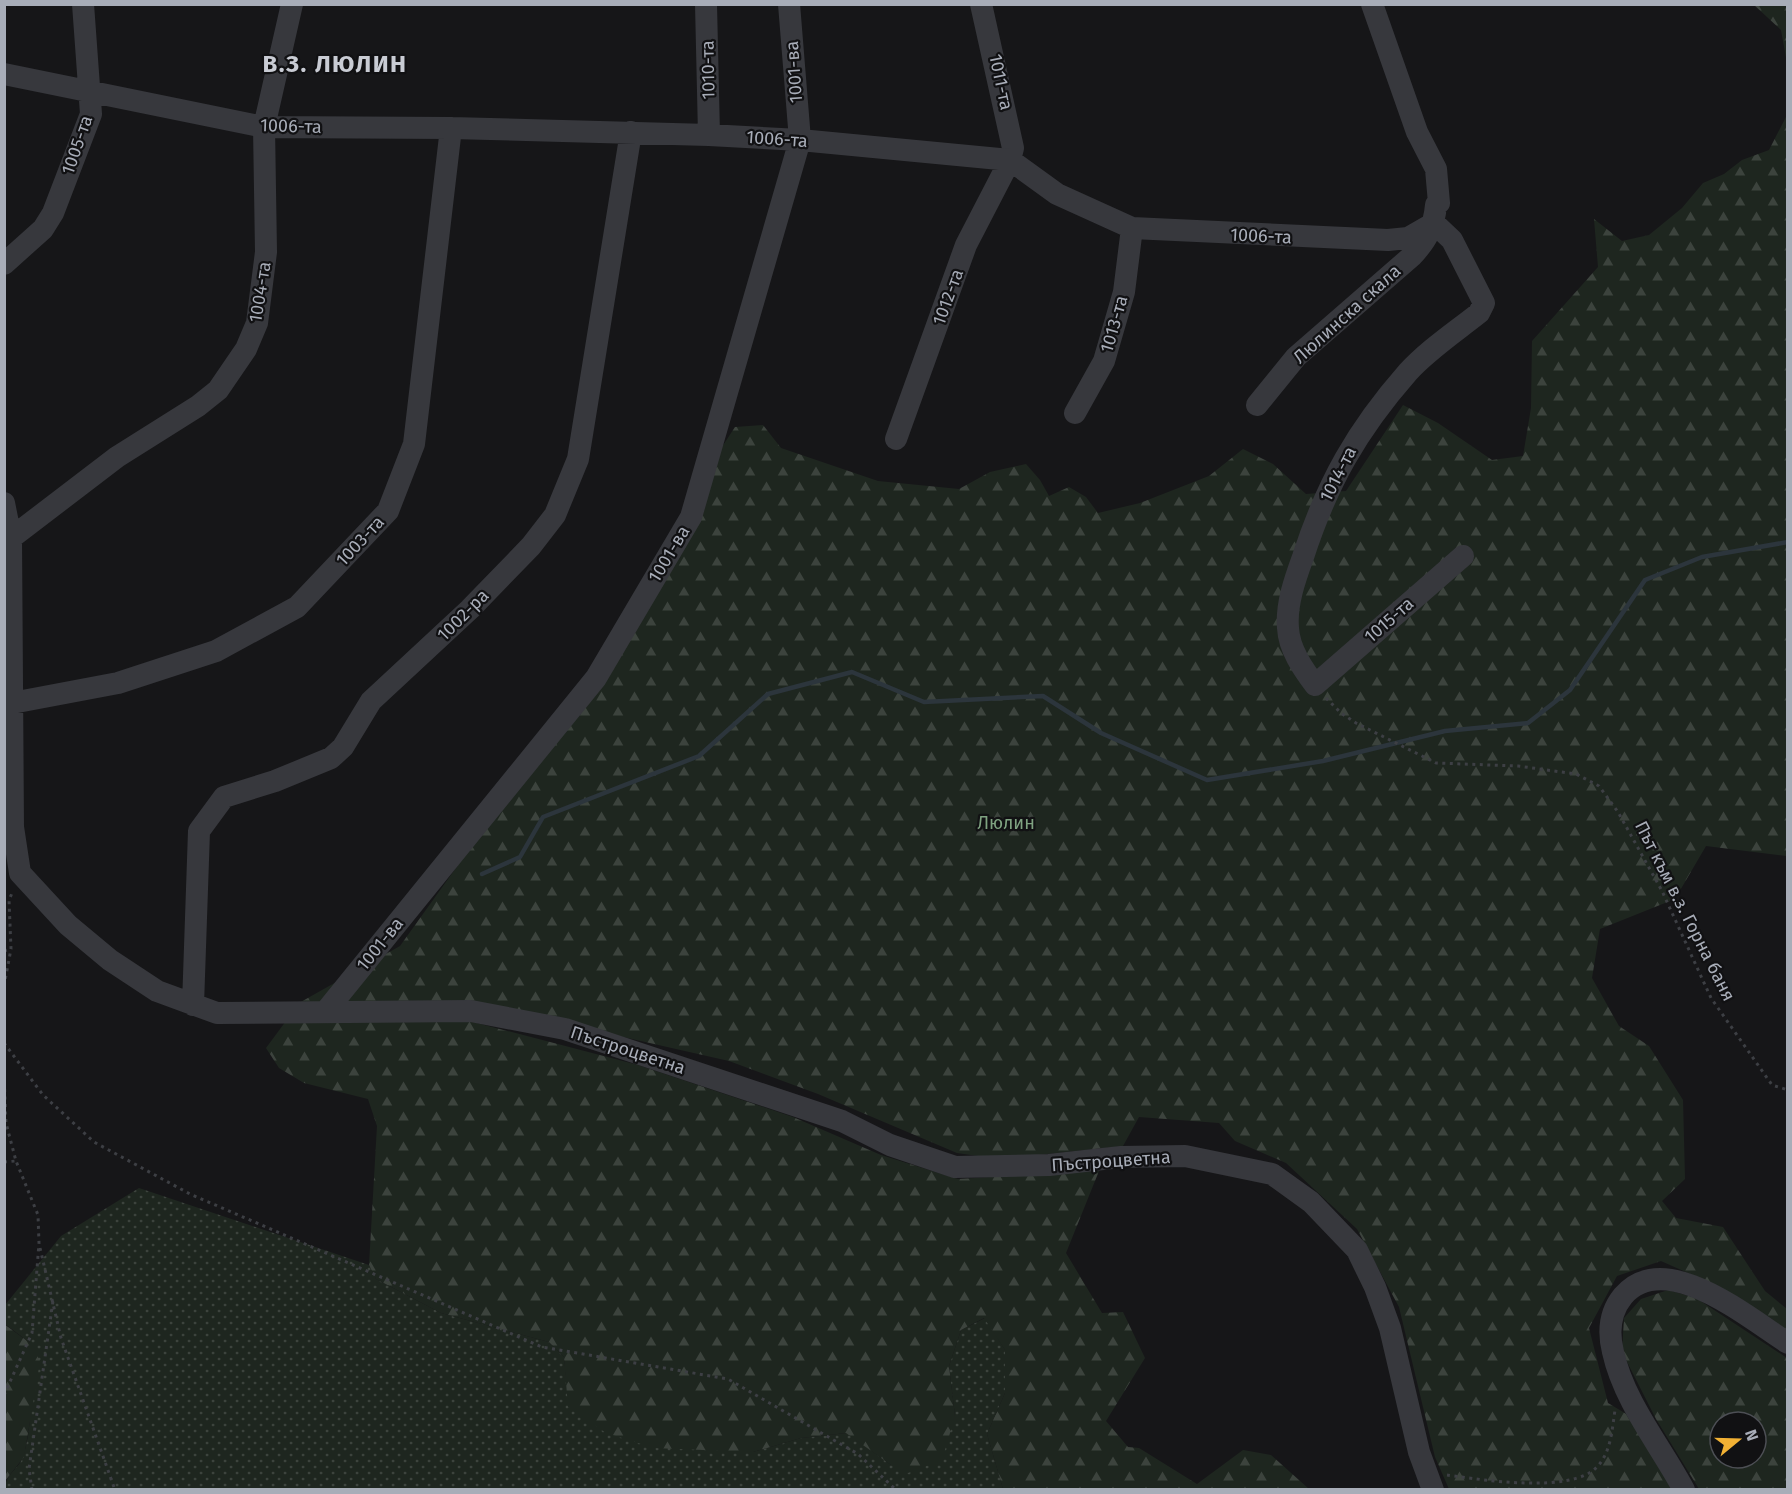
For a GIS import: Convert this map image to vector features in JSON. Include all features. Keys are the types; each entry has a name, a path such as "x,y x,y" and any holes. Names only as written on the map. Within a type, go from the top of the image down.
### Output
{"street":[{"name":"1005-та","path":"4,264 43,229 53,213 91,114 86,20 83,4"},
{"name":"1004-та","path":"11,538 117,457 198,406 218,390 233,371 257,323 266,252 264,127 292,4"},
{"name":"1010-та","path":"706,4 709,135"},
{"name":"1001-ва","path":"326,1011 596,678 691,517 800,140 789,4"},
{"name":"1011-та","path":"981,4 1010,126 1014,148 1011,160"},
{"path":"1372,4 1417,132 1436,169 1439,202 1436,205 1434,223"},
{"name":"1006-та","path":"4,74 264,127 452,128 709,135 800,140 1011,160 1057,194 1132,228 1388,240 1408,238 1434,223"},
{"name":"1003-та","path":"12,703 118,683 216,651 297,607 388,511 414,444 452,128"},
{"name":"1002-ра","path":"193,1005 199,831 211,812 224,797 275,781 331,758 343,747 371,701 470,609 531,546 555,515 578,459 631,132"},
{"name":"1012-та","path":"896,440 966,245 1011,160"},
{"name":"1014-та","path":"1315,685 1299,663 1288,629 1291,597 1312,528 1336,470 1365,426 1410,370 1479,314 1484,303 1452,240 1434,223"},
{"name":"Люлинска скала","path":"1257,405 1296,357 1412,256 1426,240 1434,223"},
{"name":"1013-та","path":"1075,413 1104,361 1124,292 1132,228"},
{"path":"4,503 11,538 12,868"},
{"name":"1015-та","path":"1315,685 1463,556"},
{"name":"Пъстроцветна","path":"12,868 68,925 110,960 158,991 217,1013 471,1011 565,1029 842,1121 890,1145 955,1167 1049,1165 1121,1157 1185,1156 1272,1174 1311,1202 1357,1250 1375,1287 1390,1328 1419,1452 1430,1482"},
{"path":"1684,1490 1624,1385 1613,1353 1610,1328 1615,1305 1630,1288 1652,1279 1683,1280 1722,1301 1788,1343"}],"path":[{"name":"Път към в.з. Горна баня","path":"1315,685 1341,713 1436,762 1518,766 1564,772 1576,774 1599,786 1618,812 1662,891 1711,998 1772,1085 1788,1090"},
{"path":"4,986 11,949 9,900 12,868"},
{"path":"4,951 11,949"},
{"path":"4,1043 43,1095 94,1142 190,1194 542,1347 728,1379 858,1454 896,1490"},
{"path":"4,1074 6,1123 16,1161 38,1215 39,1243 32,1333 4,1395"},
{"path":"4,1162 16,1161"},
{"path":"39,1243 61,1338 115,1490"},
{"path":"32,1490 29,1469 53,1299"},
{"path":"1430,1482 1437,1474 1522,1483 1559,1482 1587,1476 1598,1466 1606,1452 1612,1436 1616,1402 1624,1385"}],"green space":[{"path":"1754,5 1787,5 1787,63 1781,30"},
{"name":"Люлин","path":"1787,115 1787,856 1706,846 1675,899 1600,929 1592,978 1619,1026 1649,1046 1683,1100 1685,1179 1662,1201 1676,1218 1723,1227 1765,1291 1787,1309 1787,1331 1715,1285 1661,1261 1617,1276 1589,1328 1608,1403 1633,1418 1673,1489 1449,1489 1435,1457 1399,1307 1357,1229 1286,1163 1235,1141 1219,1123 1139,1117 1123,1146 999,1159 957,1153 818,1094 729,1061 491,1007 299,1003 400,946 466,854 574,721 718,453 735,427 763,425 781,448 878,481 959,489 990,472 1026,464 1040,480 1049,496 1069,487 1086,497 1098,513 1140,503 1209,476 1243,449 1273,464 1306,494 1346,491 1403,405 1438,423 1492,460 1523,456 1531,408 1532,341 1598,267 1594,219 1622,241 1649,235 1682,208 1703,183 1724,174 1742,160 1769,150"},
{"path":"289,1017 473,1022 638,1065 793,1117 881,1155 958,1179 1099,1171 1066,1253 1102,1313 1123,1312 1145,1358 1106,1421 1128,1447 1139,1448 1197,1484 1243,1450 1271,1455 1309,1489 1003,1489 987,1434 1005,1393 1005,1350 984,1318 961,1330 949,1366 955,1416 942,1460 908,1473 891,1465 846,1433 801,1438 753,1452 654,1448 606,1433 568,1407 564,1357 549,1342 441,1313 376,1279 369,1265 377,1126 368,1099 304,1083 279,1068 266,1048"},
{"path":"139,1188 369,1265 376,1279 441,1313 549,1342 564,1357 569,1407 753,1452 801,1438 847,1433 891,1465 955,1416 949,1366 961,1330 985,1318 1005,1350 1005,1393 987,1434 1003,1489 5,1490 7,1480 24,1454 31,1399 30,1343 5,1324 5,1305 61,1236"},
{"path":"1668,1290 1696,1298 1787,1358 1787,1489 1699,1489 1656,1419 1622,1352 1624,1318 1641,1299"},
{"path":"4,1324 30,1343 40,1361 24,1457 5,1481"}],"waterway":[{"path":"482,874 520,857 543,817 699,756 768,694 852,672 924,702 1043,696 1101,733 1207,780 1323,761 1445,731 1528,723 1570,690 1645,580 1702,557 1788,542"}],"district":[{"name":"В.З. ЛЮЛИН","path":"335,64"}]}
